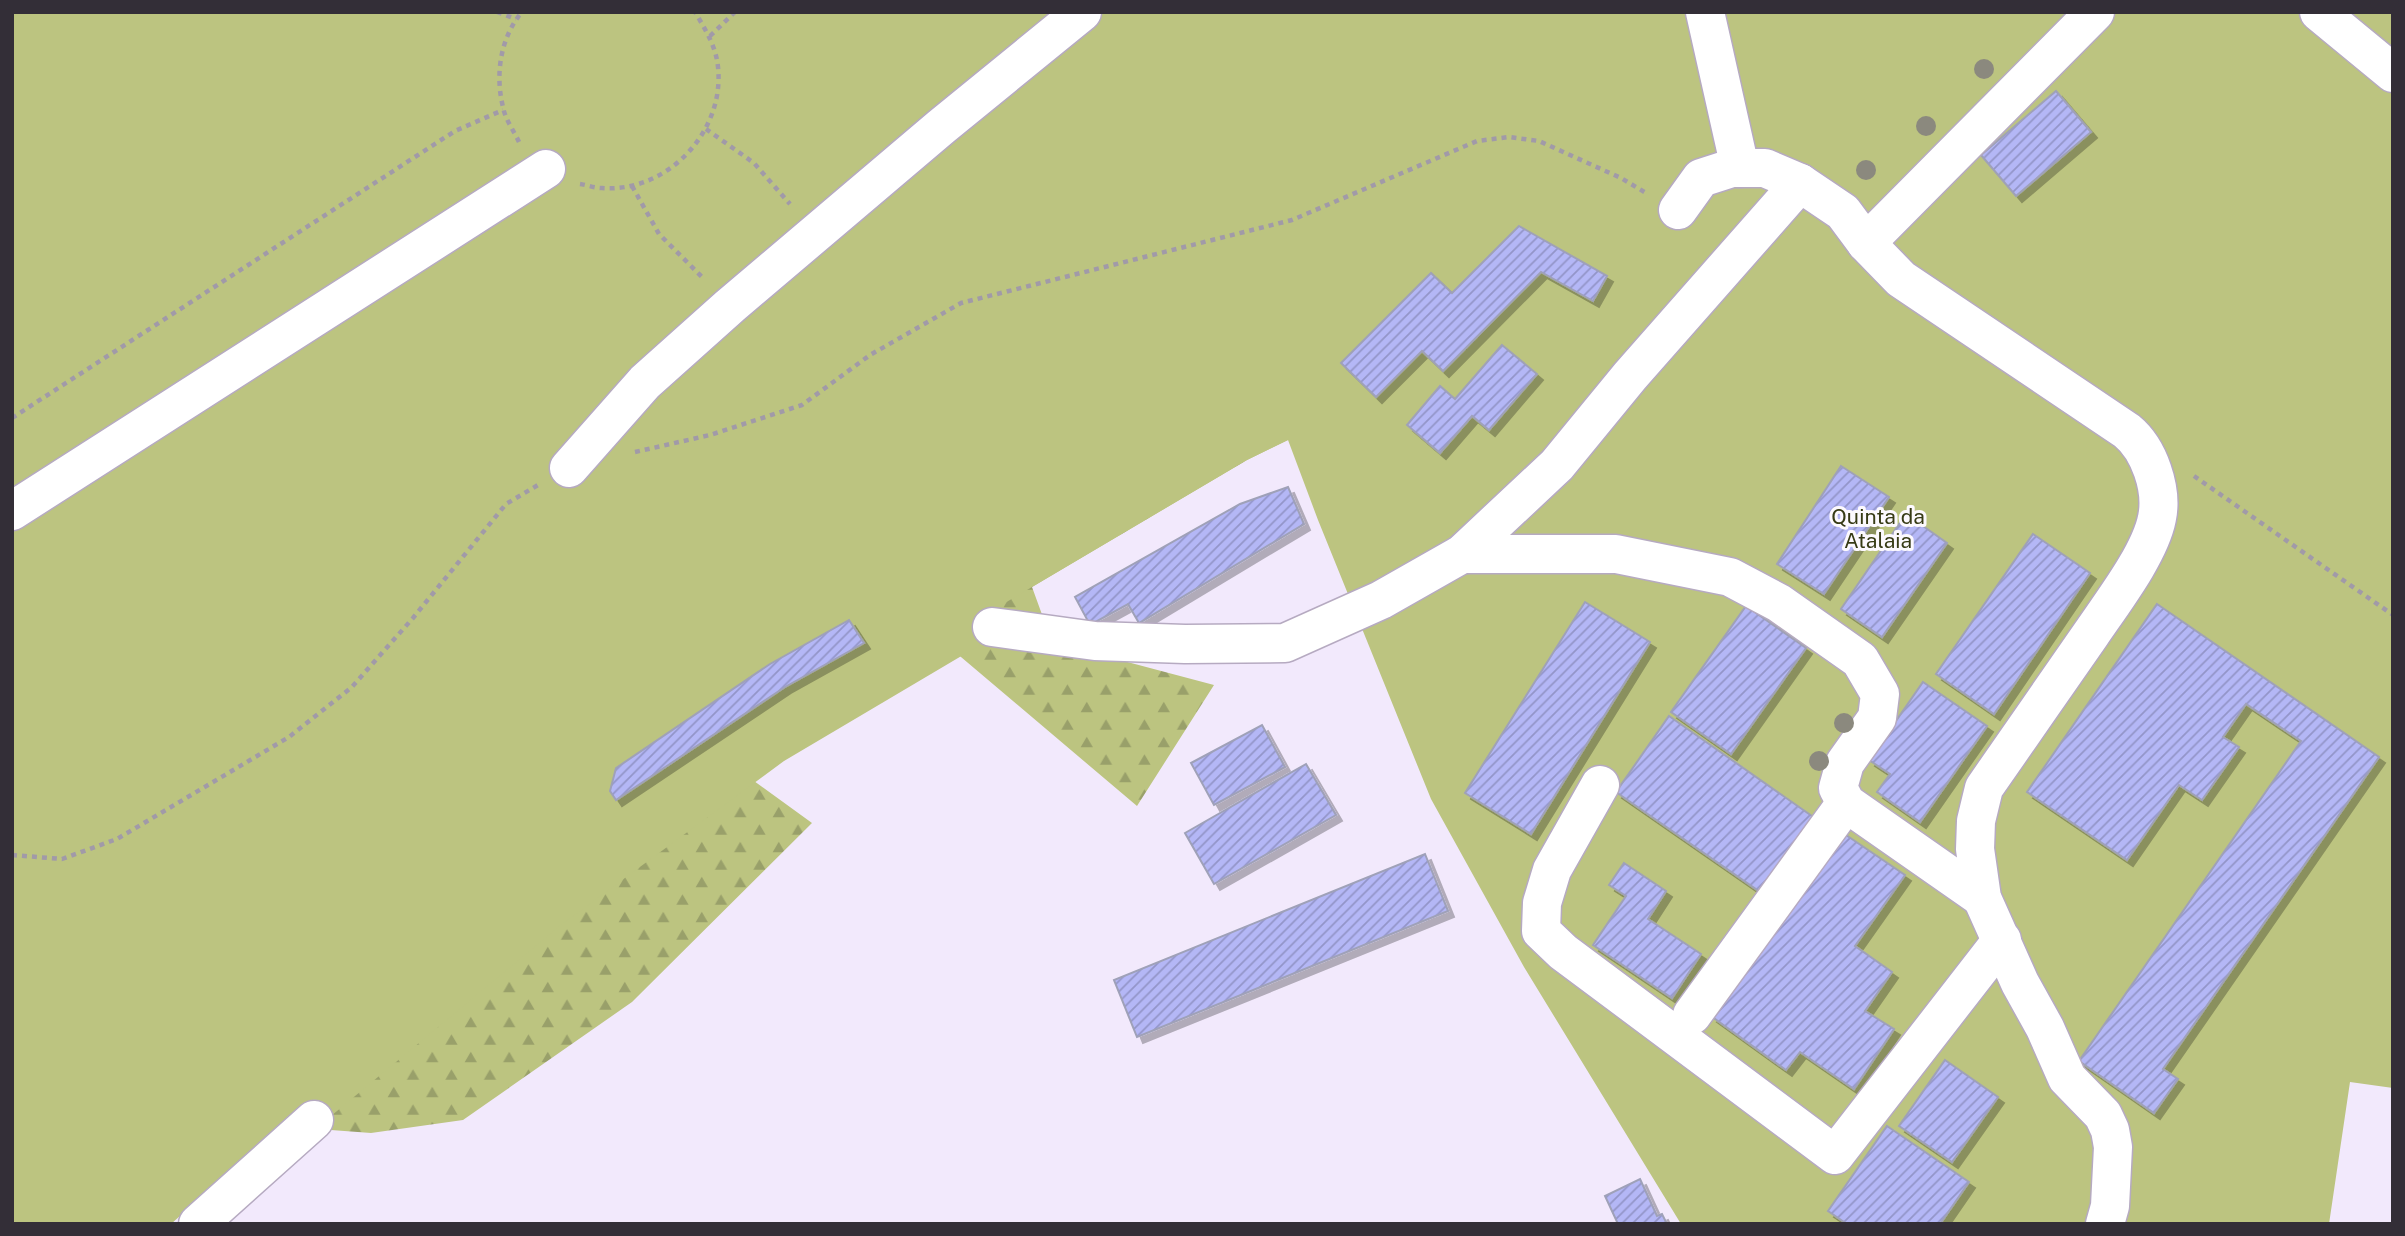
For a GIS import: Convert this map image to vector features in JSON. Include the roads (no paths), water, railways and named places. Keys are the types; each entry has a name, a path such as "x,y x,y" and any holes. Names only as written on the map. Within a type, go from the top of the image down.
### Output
{"street":[{"path":"569,468 645,382 730,306 941,127 1082,12"},
{"path":"1705,12 1740,168"},
{"path":"1866,243 2095,12"},
{"path":"2319,12 2393,73"},
{"path":"1678,210 1701,178 1732,168 1765,168 1800,183 1843,212 1866,243 1901,279 2127,430 2137,439 2153,468 2158,517 2149,542 2124,586 1984,788 1976,821 1975,849 1982,898 2067,1078 2103,1115 2110,1129 2113,1147 2110,1206 2105,1224"},
{"path":"12,511 546,169"},
{"path":"992,627 1095,642 1284,643 1381,600 1462,554 1557,465 1630,376 1800,183"},
{"path":"1462,554 1616,554 1730,576 1779,603 1860,660 1880,694 1877,718 1845,763 1838,788 1846,803 1982,898"},
{"path":"1600,785 1552,870 1542,903 1541,931 1563,952 1835,1155 2002,940"},
{"path":"1692,1015 1846,803"},
{"path":"198,1224 314,1120"}],"park label":[{"name":"Quinta da Atalaia","path":"1878,528"}]}
